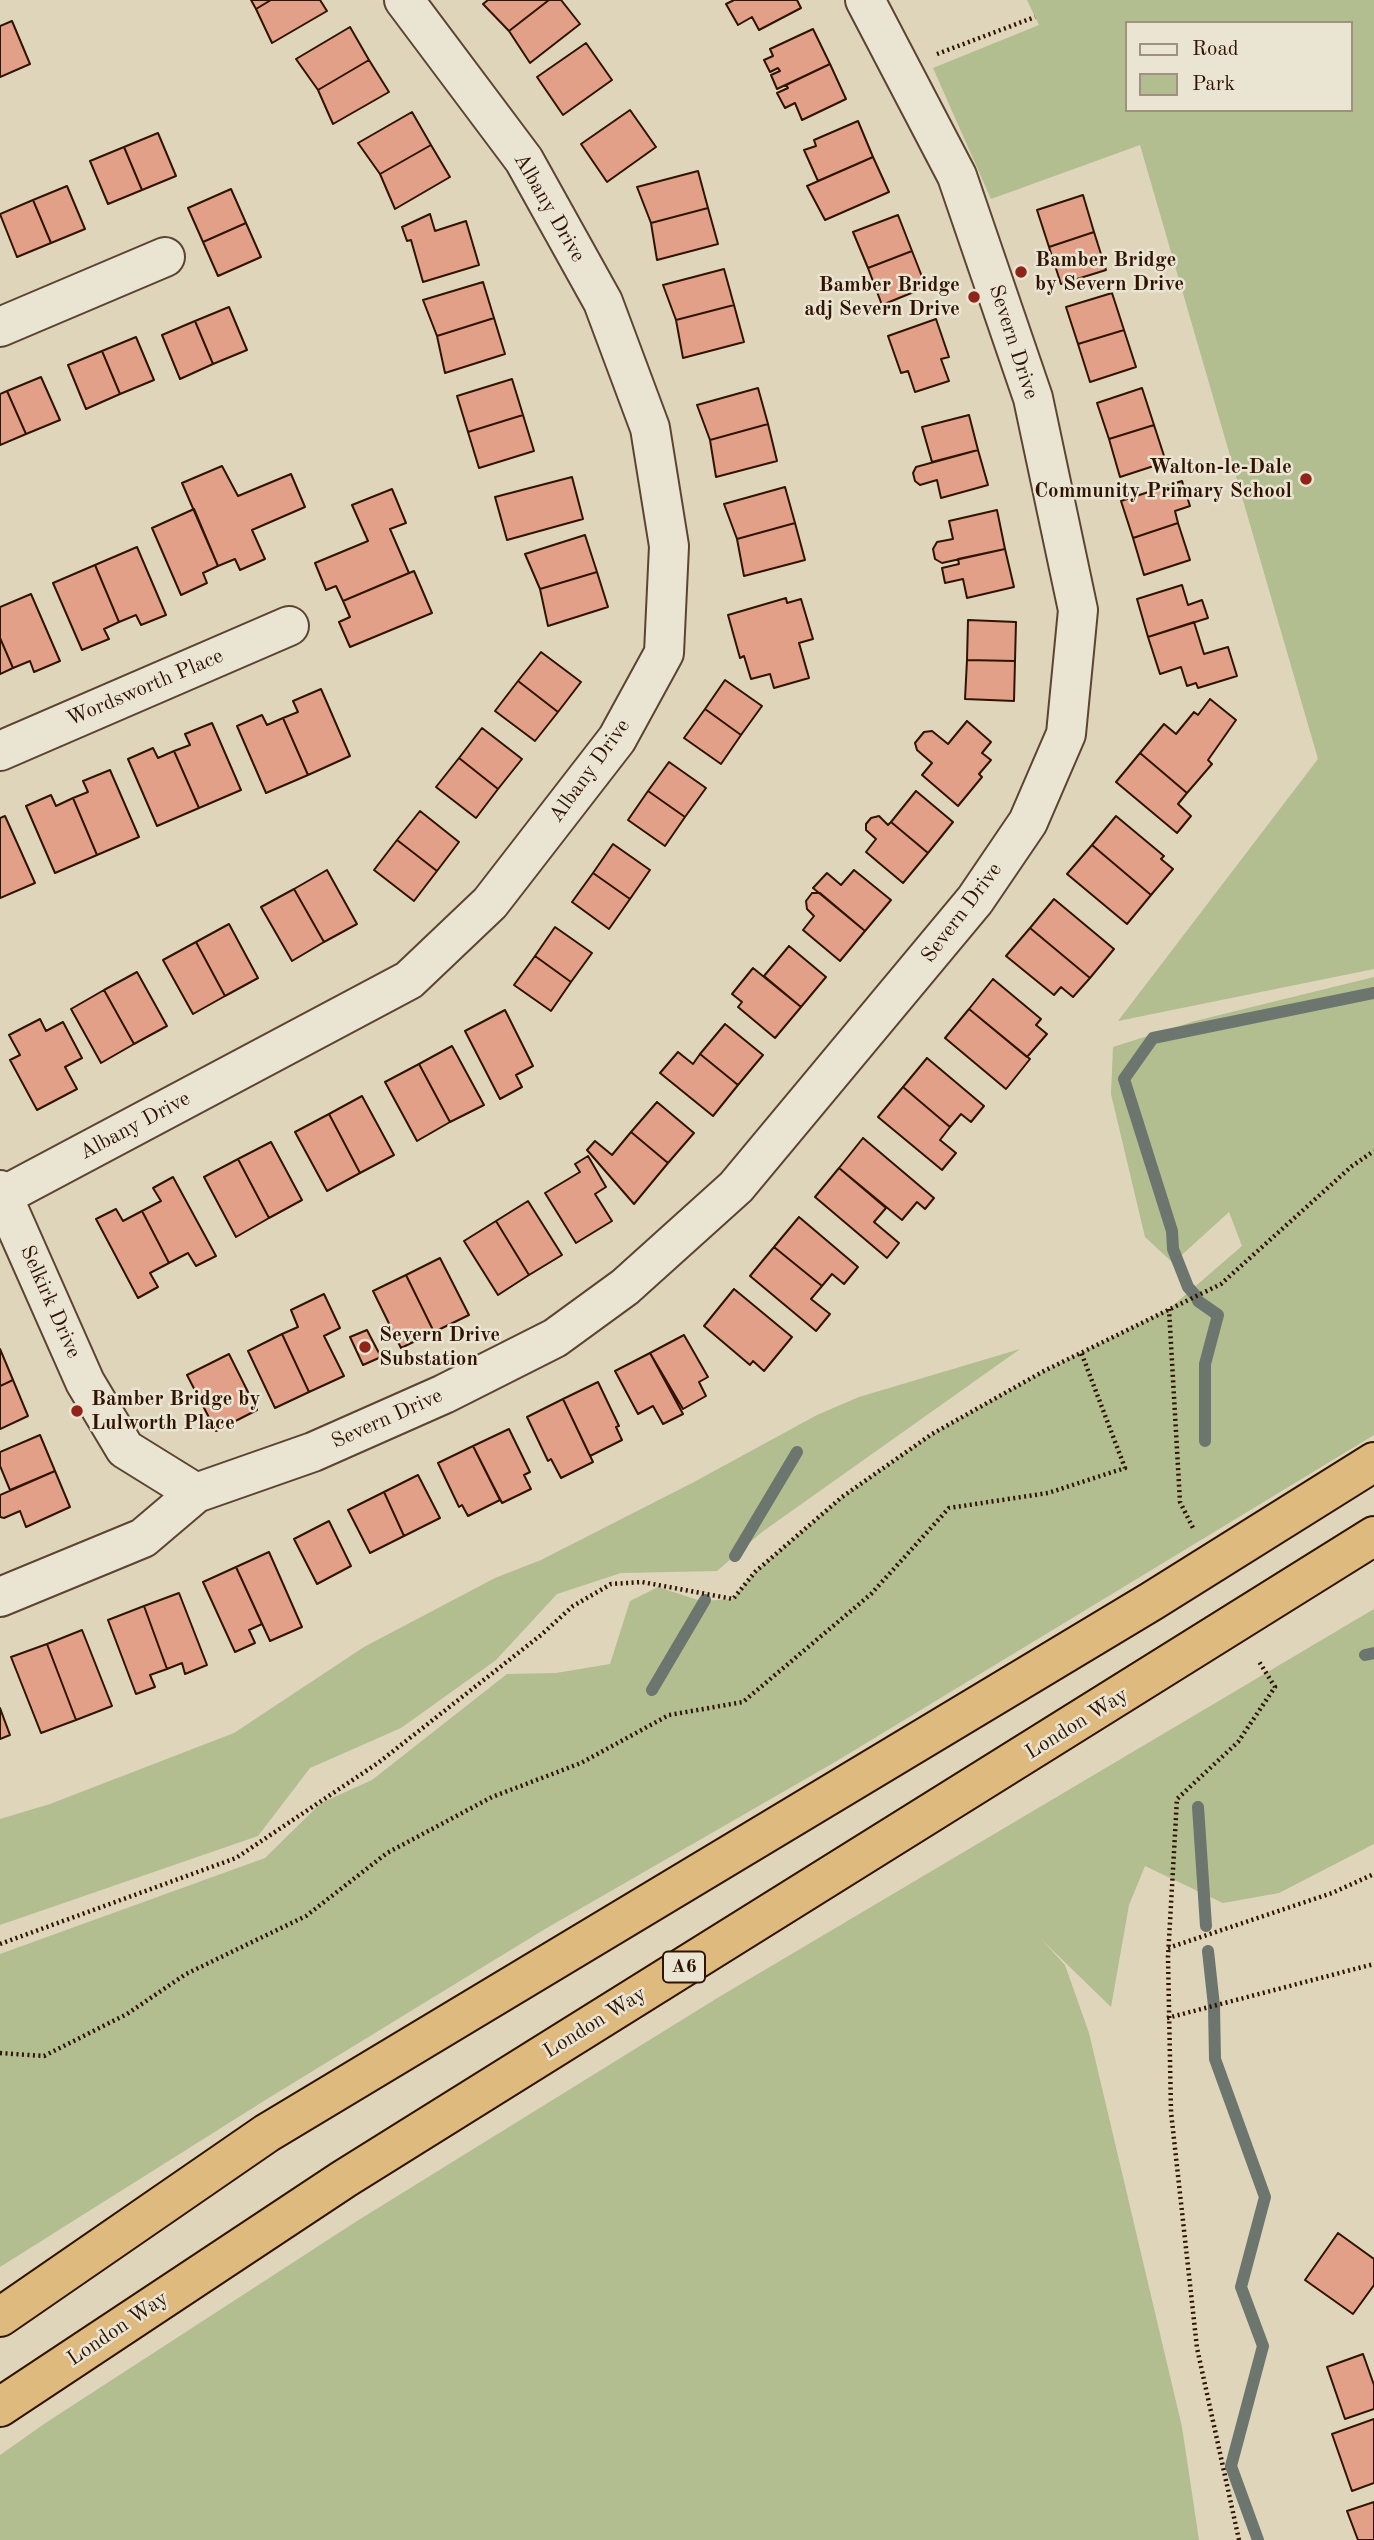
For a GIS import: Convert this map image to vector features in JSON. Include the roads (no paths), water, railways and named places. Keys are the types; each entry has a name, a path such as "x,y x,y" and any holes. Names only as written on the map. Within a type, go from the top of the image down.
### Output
{"highway":[{"path":"0,2316 267,2133 1152,1601 1374,1462"},
{"name":"London Way","path":"0,2407 344,2179 1374,1536"}],"street":[{"name":"Albany Drive","path":"1,1193 409,980 490,903 617,739 664,653 670,546 650,428 603,302 524,160 404,0"},
{"name":"Severn Drive","path":"196,1493 313,1452 444,1394 555,1338 625,1287 736,1187 975,900 1028,822 1066,734 1078,610 1033,398 961,189 865,0"},
{"path":"0,327 165,257"},
{"name":"Wordsworth Place","path":"0,751 289,626"},
{"name":"Selkirk Drive","path":"1,1193 85,1381 125,1449 196,1493"},
{"path":"0,1597 143,1538 196,1493"}],"waterway":[{"path":"1195,1295 1188,1287 1173,1249 1172,1231 1124,1079 1153,1038 1374,993"},
{"path":"1198,1301 1218,1315 1205,1364 1205,1441"},
{"path":"735,1556 797,1452"},
{"path":"652,1690 705,1600"},
{"path":"1365,1655 1374,1653"},
{"path":"1198,1807 1206,1926"},
{"path":"1208,1951 1214,2006 1215,2059 1265,2197 1241,2287 1263,2346 1231,2466 1258,2540"}],"place":[{"name":"Bamber Bridge by Severn Drive","path":"1021,272"},
{"name":"Bamber Bridge adj Severn Drive","path":"974,297"},
{"name":"Walton-le-Dale Community Primary School","path":"1306,479"},
{"name":"Severn Drive Substation","path":"365,1347"},
{"name":"Bamber Bridge by Lulworth Place","path":"77,1411"}]}
